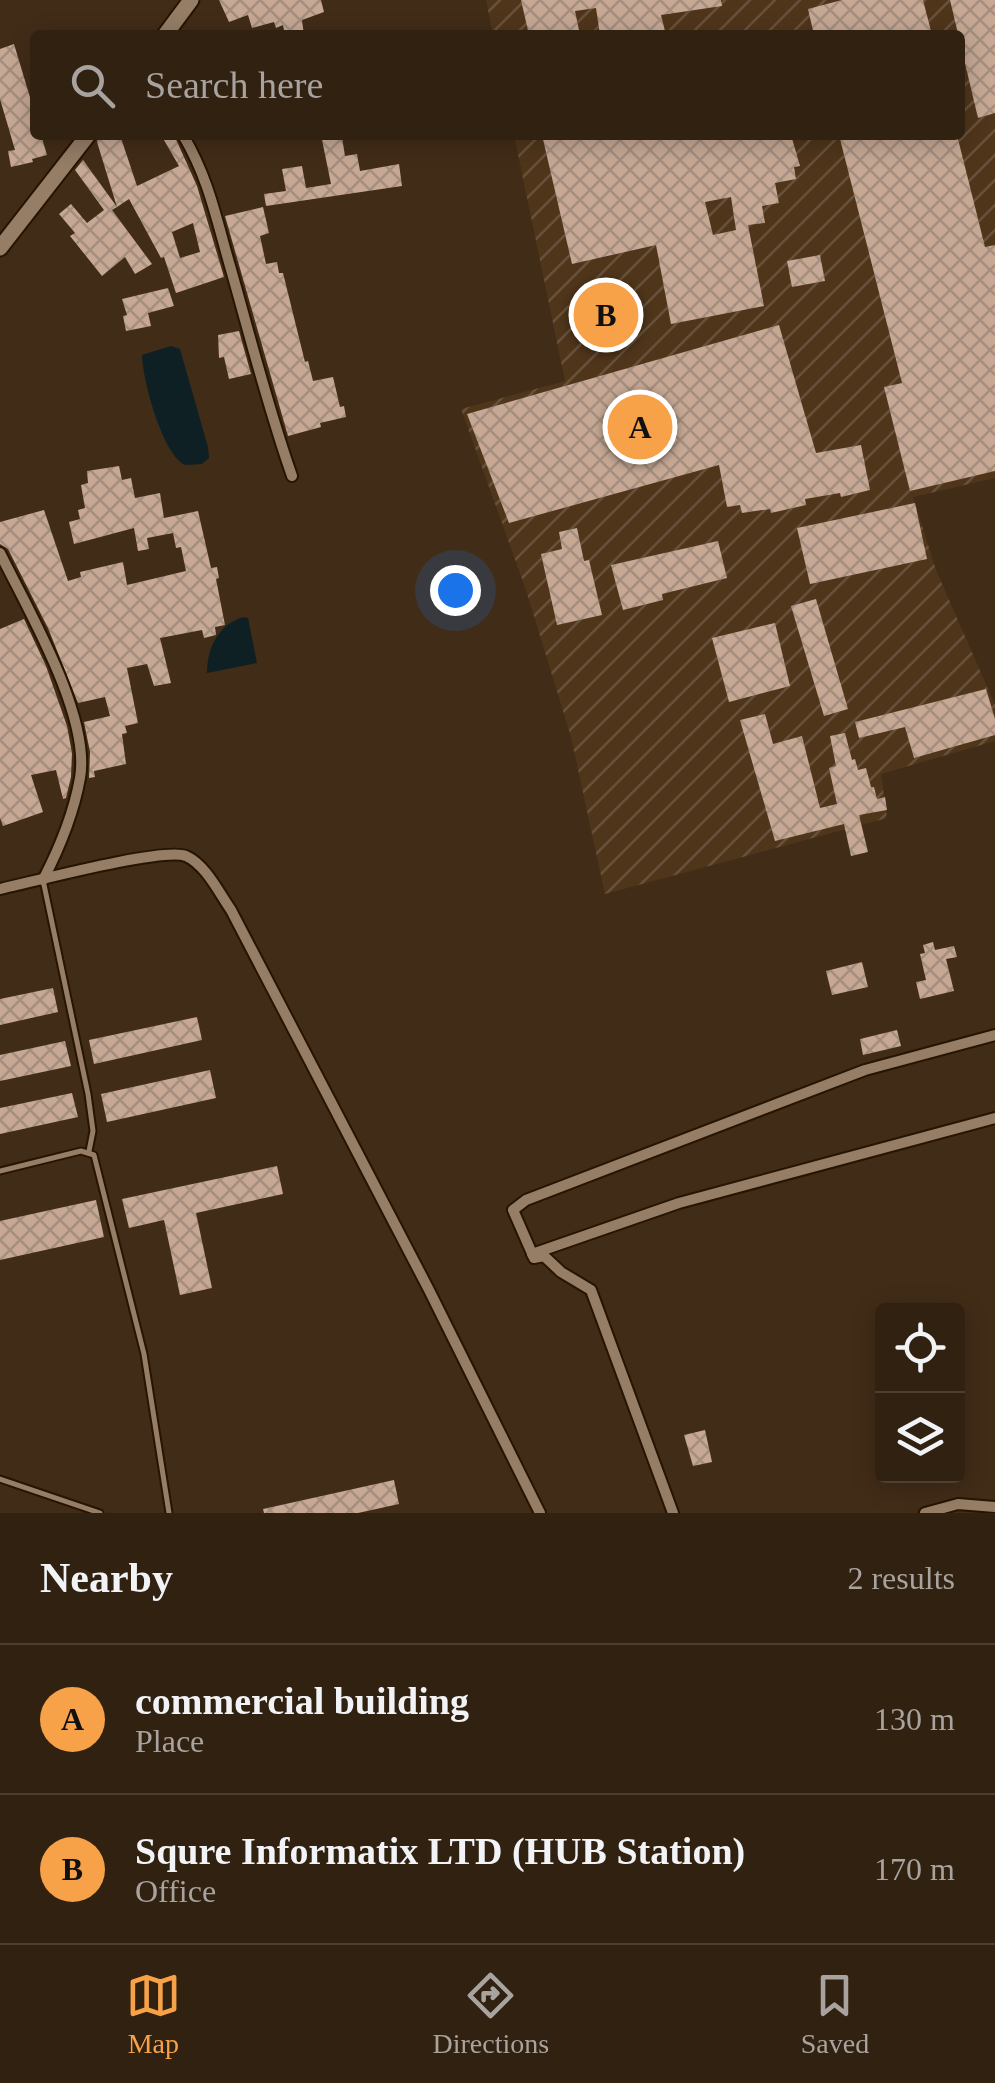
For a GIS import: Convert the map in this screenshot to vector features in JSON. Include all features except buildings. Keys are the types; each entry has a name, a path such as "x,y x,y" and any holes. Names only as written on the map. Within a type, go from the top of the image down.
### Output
{"street":[{"path":"168,30 191,0"},
{"path":"0,248 84,140"},
{"path":"186,140 208,184 280,446 292,476"},
{"path":"0,553 4,571 40,630 75,724 79,749 81,775 57,852 43,880"},
{"path":"0,889 108,864 174,854 188,857 204,872 231,910 540,1513"},
{"path":"673,1513 591,1290 544,1256 534,1258 513,1213 515,1207 848,1076 995,1035"},
{"path":"531,1254 680,1203 995,1118"},
{"path":"925,1513 958,1504 995,1507"}],"lane":[{"path":"43,880 88,1094 94,1132 89,1151 96,1162 144,1354 170,1513"},
{"path":"0,1171 89,1151"},
{"path":"0,1479 100,1513"}],"shaded area":[{"path":"486,0 995,0 995,478 913,497 936,570 995,705 995,741 881,774 887,818 605,894 571,737 526,590 461,409 565,381 515,140 965,140 965,30 492,30"},
{"path":"171,346 180,349 208,447 209,458 202,464 185,465 177,459 162,433 150,398 142,355"},
{"path":"248,618 257,663 207,673 216,639 227,626"}],"place":[{"name":"Squre Informatix LTD (HUB Station)","path":"606,315"},
{"name":"commercial building","path":"640,427"}]}
